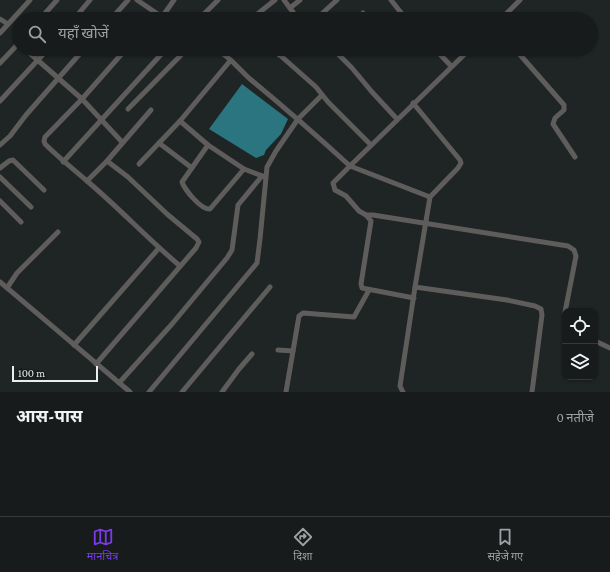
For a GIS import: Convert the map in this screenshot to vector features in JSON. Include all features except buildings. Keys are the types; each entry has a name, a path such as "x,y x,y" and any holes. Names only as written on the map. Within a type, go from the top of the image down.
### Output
{"street":[{"path":"19,12 30,0"},
{"path":"46,12 57,0"},
{"path":"80,12 90,0"},
{"path":"117,12 128,0"},
{"path":"137,0 154,12"},
{"path":"165,12 174,0"},
{"path":"206,12 218,0"},
{"path":"260,12 275,0"},
{"path":"284,0 293,12"},
{"path":"290,8 300,0"},
{"path":"324,12 337,0"},
{"path":"391,0 400,12"},
{"path":"508,12 520,0"},
{"path":"0,19 8,24"},
{"path":"0,33 12,20"},
{"path":"0,63 12,50"},
{"path":"33,56 82,99 122,142"},
{"path":"0,101 42,56"},
{"path":"0,145 10,136 78,56"},
{"path":"120,56 82,99 46,136 44,141 45,144 63,162 87,181 180,266"},
{"path":"63,162 160,56"},
{"path":"128,110 180,56"},
{"path":"225,56 350,166 430,197"},
{"path":"281,56 316,87 328,102 370,144"},
{"path":"340,56 397,119"},
{"path":"441,56 451,66"},
{"path":"414,298 362,288 361,284 371,221 366,215 359,211 346,196 335,190 333,183 370,144 462,56"},
{"path":"521,56 564,105 564,110 555,118 553,124 575,157"},
{"path":"139,164 180,121 230,61"},
{"path":"149,392 257,264 264,177 267,167 276,150 298,119 322,95"},
{"path":"403,392 400,386 430,197 461,163 413,103"},
{"path":"87,181 107,161 150,110"},
{"path":"180,121 208,145 244,169 264,177"},
{"path":"159,143 192,168"},
{"path":"208,145 182,182 193,198 203,208 210,209 244,169"},
{"path":"0,168 9,161 13,160 44,190"},
{"path":"96,364 199,242 128,177 107,161"},
{"path":"119,383 172,324 227,258 232,250 238,205 264,177"},
{"path":"0,178 31,207"},
{"path":"0,201 21,222"},
{"path":"366,215 568,246 574,250 576,256 566,308"},
{"path":"6,288 18,273 58,232"},
{"path":"74,345 159,248"},
{"path":"0,282 130,392"},
{"path":"182,392 270,287"},
{"path":"415,287 507,300 536,306 541,309 542,315 532,392"},
{"path":"286,392 299,316 303,313 354,317 369,290"},
{"path":"598,342 610,348"},
{"path":"278,350 293,351"},
{"path":"222,392 238,369 252,354"}],"water":[{"path":"242,84 288,119 281,134 266,150 264,155 256,158 209,129"}]}
